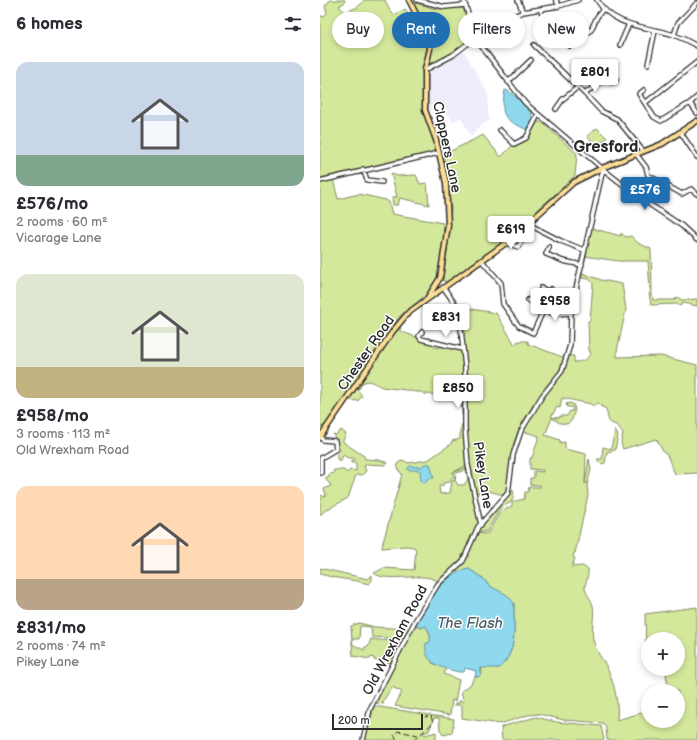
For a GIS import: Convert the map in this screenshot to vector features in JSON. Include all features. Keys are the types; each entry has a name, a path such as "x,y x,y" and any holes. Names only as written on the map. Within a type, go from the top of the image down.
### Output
{"main road":[{"name":"Clappers Lane","path":"410,2 429,40 430,49 425,70 425,110 446,183 448,225 440,278 427,299"},
{"name":"Chester Road","path":"320,437 393,331 408,312 506,243 574,182 662,144 681,133 697,121"},
{"path":"440,278 444,288"}],"street":[{"path":"410,2 417,0 445,7 464,5"},
{"path":"464,0 466,12"},
{"path":"518,0 523,12 541,10 578,0"},
{"path":"556,0 559,6"},
{"path":"597,0 603,9 628,24 674,35 697,46"},
{"path":"674,35 678,23 697,3"},
{"path":"589,31 603,9"},
{"path":"620,45 628,24"},
{"path":"648,64 655,31"},
{"path":"425,70 453,55 462,48"},
{"path":"482,48 508,82 538,115 602,169 697,240"},
{"path":"537,48 601,111 617,119 643,151"},
{"path":"508,82 532,60"},
{"path":"646,103 697,62"},
{"path":"602,65 612,73 616,80 612,82 603,79 600,70 602,65"},
{"path":"585,94 603,79"},
{"path":"556,109 563,99 578,87"},
{"path":"644,90 639,94 654,117 661,121 697,97"},
{"path":"690,103 697,113"},
{"path":"500,130 514,144 526,138 538,115"},
{"path":"681,133 697,157"},
{"path":"320,181 438,153"},
{"path":"636,154 646,167 648,175 682,194 691,189 697,194"},
{"name":"Old Wrexham Road","path":"363,740 370,710 415,621 438,584 463,561 475,533 508,493 511,479 512,455 521,431 542,396 562,371 570,345 571,313 602,169"},
{"path":"363,170 367,180 382,182"},
{"path":"528,224 561,241 584,250"},
{"path":"506,243 518,247 527,232"},
{"path":"692,235 697,232"},
{"path":"549,247 546,254 563,261 582,265"},
{"path":"482,261 501,284 503,304 519,326 532,333 543,310 549,290 541,288"},
{"name":"Pikey Lane","path":"444,288 457,307 465,368 465,429 468,465 481,525"},
{"path":"528,300 543,310 555,314 571,313"},
{"path":"422,332 419,336 421,339 462,349"},
{"path":"320,437 323,440 335,441 337,444 336,449 321,458 321,473"}],"shaded area":[{"path":"463,50 488,94 488,114 490,120 480,126 471,137 461,117 453,122 443,104 429,111 427,100 427,72 438,67"}],"green space":[{"path":"330,0 345,0 344,3 339,6 344,12 332,12 332,48 384,48 384,12 347,12 358,7 364,0 385,0 392,13 392,48 427,48 422,68 424,113 435,143 433,152 320,178 320,15 323,17 327,13 325,6"},
{"path":"416,3 436,9 463,8 465,12 458,12 458,48 461,48 429,66 432,48 450,48 450,12 418,12 414,5"},
{"path":"405,9 407,12 400,12"},
{"path":"535,122 542,122 577,154 575,176 494,250 448,282 443,281 442,278 451,209 443,155 483,135 501,157 514,144 526,138"},
{"path":"597,128 607,138 596,146 587,136"},
{"path":"391,173 397,176 416,175 420,184 427,183 429,205 400,198 398,205 393,205 392,197 397,197"},
{"path":"333,179 338,199 359,194 386,200 389,202 392,214 443,223 444,237 437,282 432,290 399,317 330,421 320,428 320,182"},
{"path":"591,228 621,236 621,233 626,237 631,236 638,243 651,249 652,292 650,290 648,261 618,261 585,256"},
{"path":"582,273 601,280 622,284 626,309 617,357 661,356 697,365 697,473 675,474 667,455 664,453 656,439 623,449 621,443 623,433 618,426 609,422 606,409 600,406 601,404 599,403 593,406 591,404 562,398 560,408 557,407 551,417 559,418 560,416 567,416 570,411 573,411 572,407 567,407 566,404 569,403 573,404 575,409 572,420 567,424 560,423 552,418 545,435 560,440 560,443 565,442 565,449 586,454 585,484 589,459 591,470 587,485 588,495 572,567 582,566 588,569 585,587 593,606 593,639 596,649 605,664 613,684 617,706 617,720 641,713 641,728 685,728 685,684 668,684 666,676 685,676 685,632 645,632 645,614 697,607 697,740 607,740 606,728 603,723 564,720 539,714 528,715 500,724 462,718 462,705 454,705 455,703 459,703 460,700 464,702 461,691 470,685 475,677 482,673 481,667 499,668 510,654 514,638 514,603 488,585 485,580 469,569 459,572 443,583 428,609 421,628 426,626 430,634 431,641 429,643 432,663 446,668 444,674 459,680 455,701 452,700 450,715 395,706 402,692 392,687 383,701 384,704 374,703 410,631 439,585 464,561 476,532 513,490 514,497 510,503 503,506 498,512 487,531 479,533 488,533 500,512 512,506 512,502 524,499 525,492 528,492 529,487 540,487 540,485 530,485 530,478 534,478 534,471 543,472 543,470 530,469 530,458 532,458 539,436 522,431 538,404 535,402 517,434 512,448 508,486 504,495 488,491 476,493 468,456 465,458 467,465 452,473 467,467 467,469 453,476 450,482 443,483 443,486 439,486 440,494 450,493 452,481 455,480 458,485 464,485 468,479 466,472 468,472 478,508 478,525 471,536 462,558 438,582 425,577 396,578 380,576 374,573 384,568 414,570 416,550 414,547 406,546 382,548 402,474 399,471 397,464 403,460 408,463 428,460 451,444 452,441 460,439 462,424 467,425 467,419 464,421 462,416 462,403 463,397 468,395 467,392 454,396 425,394 421,392 382,387 368,381 362,383 360,388 357,389 362,396 358,401 348,400 401,324 400,331 434,344 434,347 439,348 440,346 461,351 463,363 459,307 496,313 515,345 518,341 528,341 528,344 565,358 559,371 545,388 550,389 564,372 569,356 574,356 574,362 580,362 586,359 591,352 589,351 588,321 590,321 593,283 589,279 582,278"},
{"path":"649,293 652,293 653,300 674,300 677,297 682,300 697,299 697,306 683,303 680,306 676,304 651,305"},
{"path":"341,430 346,434 343,442 364,456 365,459 379,460 388,463 385,465 366,464 364,466 366,471 362,475 356,475 348,498 320,515 320,500 322,499 320,498 320,495 325,497 326,494 324,489 331,486 325,478 334,473 334,470 344,470 347,473 350,470 356,471 356,463 351,463 351,461 355,460 354,458 348,458 343,455 341,461 337,459 337,453 340,450 333,434 336,435"},
{"path":"615,430 618,436 615,450 607,452 605,463 601,464 597,459 602,459 603,447 611,449"},
{"path":"320,568 368,579 372,575 372,580 369,584 326,576 320,574"},
{"path":"359,623 375,627 408,629 403,639 372,637 371,627 360,626 359,639 353,639 352,643 351,626"},
{"path":"371,639 400,642 401,644 392,663 374,660 374,658 371,657 370,659 353,656 352,644 364,650 365,647 368,647"},
{"path":"374,706 454,719 452,733 443,735 440,730 439,718 434,718 429,731 423,733 425,735 436,732 436,740 365,740"},
{"path":"536,717 556,722 601,726 604,740 502,740 501,727"}],"water":[{"path":"505,90 515,96 531,113 532,120 529,131 514,124 506,117 503,107"},
{"path":"425,464 430,464 434,478 430,478 425,483 421,481 420,470 408,470 408,468 410,466 421,467"},
{"name":"The Flash","path":"469,569 485,580 488,585 507,595 514,603 514,638 510,654 499,668 481,668 480,670 482,675 477,677 475,677 476,671 465,668 464,672 459,672 440,667 435,664 428,656 426,650 426,643 429,643 430,641 430,634 426,626 421,628 415,625 436,590 451,576"}],"railway":[{"path":"414,740 433,723 431,716 425,717"},
{"path":"397,740 394,735 398,731 418,735"}],"district":[{"name":"Gresford","path":"606,147"}]}
